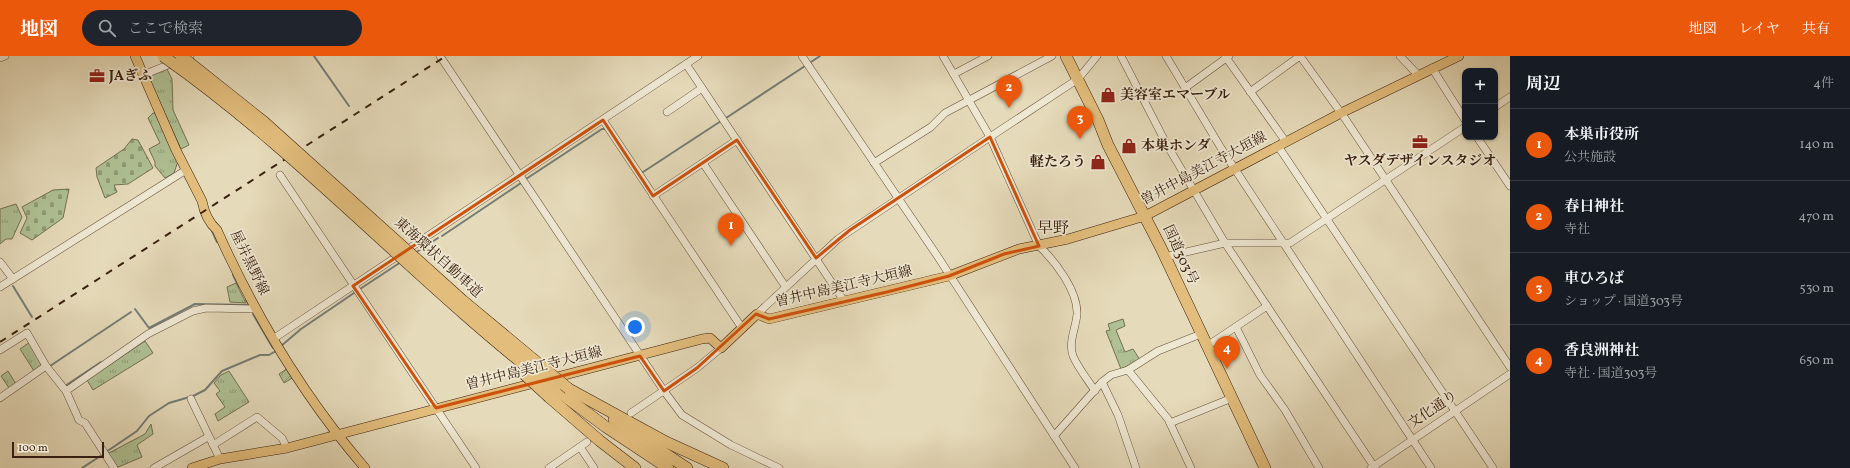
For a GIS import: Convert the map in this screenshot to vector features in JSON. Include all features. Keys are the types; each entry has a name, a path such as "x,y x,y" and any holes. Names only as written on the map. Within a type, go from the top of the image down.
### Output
{"highway":[{"name":"東海環状自動車道","path":"163,56 210,92 291,159 552,393 668,468"},
{"name":"東海環状自動車道","path":"186,56 269,126 478,315 569,389 633,434 687,468"},
{"name":"国道303号","path":"1066,56 1108,145 1165,257 1265,468"},
{"path":"569,389 666,442 723,468"},
{"path":"552,393 600,441 635,468"}],"main road":[{"name":"屋井黒野線","path":"135,56 202,202 211,225 217,230 256,309 273,339 337,435 365,468"},
{"name":"曽井中島美江寺大垣線","path":"757,314 769,319 949,276 1004,254 1039,246 1145,216 1341,113 1459,56"},
{"path":"721,348 757,314"},
{"name":"曽井中島美江寺大垣線","path":"192,468 220,460 287,448 436,408 710,338 721,348"}],"street":[{"path":"0,58 5,56"},
{"path":"143,75 186,56"},
{"path":"440,56 640,356 682,415 731,445 779,468"},
{"path":"273,339 698,56"},
{"path":"802,56 1075,468"},
{"path":"943,56 990,136 1039,246 1052,258 1074,297 1077,314 1071,342 1073,356 1095,390"},
{"path":"954,74 988,56"},
{"path":"874,163 931,127 945,113 1052,56"},
{"path":"757,314 816,258 850,230 990,136 1078,80 1097,56"},
{"path":"1121,56 1166,145 1225,243 1373,467"},
{"path":"1166,56 1235,169 1431,468"},
{"path":"1250,92 1300,56 1385,178 1510,367"},
{"path":"1400,56 1418,75"},
{"path":"1185,88 1227,57 1282,144 1326,218 1493,468"},
{"path":"686,64 844,302"},
{"path":"1432,68 1462,115"},
{"path":"667,112 702,88"},
{"path":"1498,105 1510,97"},
{"path":"603,120 742,328"},
{"path":"1165,257 1225,243 1290,243 1385,178 1462,129"},
{"path":"653,196 737,140"},
{"path":"1479,140 1510,186"},
{"path":"703,162 785,286"},
{"path":"0,287 186,170"},
{"path":"280,175 352,286 476,468"},
{"path":"0,262 13,279"},
{"path":"1207,346 1267,306"},
{"path":"66,391 148,334 193,311 206,308 256,309"},
{"path":"1236,327 1260,375 1285,410 1319,468"},
{"path":"0,350 27,333 46,366 66,391 79,420 85,423 114,468"},
{"path":"1054,436 1102,382 1111,375 1128,370 1158,351 1201,334"},
{"path":"631,413 697,368 721,348"},
{"path":"0,398 46,366"},
{"path":"1128,370 1170,423 1191,468"},
{"name":"文化通り","path":"1373,467 1510,374"},
{"path":"1102,382 1118,414 1136,468"},
{"path":"1170,423 1232,398"},
{"path":"191,400 204,424 208,437 220,460"},
{"path":"212,445 257,417 282,438 287,448"},
{"path":"154,468 208,437"},
{"path":"549,468 587,442"},
{"path":"580,447 594,468"}],"highlighted area":[{"path":"603,120 653,196 737,140 816,258 850,230 990,137 1039,246 1004,254 949,276 887,292 769,319 756,314 697,368 664,391 640,356 436,408 353,286"}],"green space":[{"path":"167,69 172,79 173,110 189,145 181,149 150,81 151,75"},
{"path":"155,113 178,161 174,173 165,178 155,166 155,162 149,149 160,143 148,118"},
{"path":"132,139 138,140 153,168 128,184 114,185 117,192 105,198 97,177 96,168 124,149"},
{"path":"69,189 63,218 32,240 20,233 27,218 22,207 53,190"},
{"path":"16,204 22,217 12,239 6,239 0,244 0,209"},
{"path":"236,283 246,303 230,302 227,287"},
{"path":"1123,319 1125,326 1116,330 1125,352 1133,349 1140,360 1121,369 1106,331 1110,330 1108,324"},
{"path":"145,341 153,353 93,390 87,380"},
{"path":"30,342 42,363 40,367 34,371 20,349"},
{"path":"288,368 294,377 284,383 279,374"},
{"path":"8,371 16,384 9,388 1,376"},
{"path":"229,371 249,402 218,421 215,414 225,407 216,394 220,391 214,383 221,375"},
{"path":"151,424 153,434 137,445 142,457 116,468 107,454 145,434"}],"waterway":[{"path":"314,56 349,106"},
{"path":"811,62 820,56"},
{"path":"726,118 805,66"},
{"path":"640,174 721,121"},
{"path":"526,179 602,129 605,129"},
{"path":"442,236 521,183"},
{"path":"212,231 217,242"},
{"path":"415,253 438,238"},
{"path":"360,289 401,262"},
{"path":"233,275 239,287"},
{"path":"13,286 32,317"},
{"path":"281,346 301,329 354,293"},
{"path":"135,309 149,328 195,304 249,305 246,300"},
{"path":"50,366 131,312"},
{"path":"253,314 273,348"},
{"path":"106,452 137,431 149,416 169,403 193,396 205,390 222,371 260,355 269,355 276,351"},
{"path":"65,386 101,362"},
{"path":"82,468 102,455"}],"railway":[{"path":"0,342 446,56"}],"place":[{"name":"JAぎふ","path":"97,76"},
{"name":"美容室エマーブル","path":"1108,95"},
{"name":"春日神社","path":"1009,108"},
{"name":"車ひろば","path":"1080,139"},
{"name":"ヤスダデザインスタジオ","path":"1420,142"},
{"name":"本巣ホンダ","path":"1129,146"},
{"name":"軽たろう","path":"1098,162"},
{"name":"本巣市役所","path":"731,246"},
{"name":"香良洲神社","path":"1227,369"}],"district":[{"name":"早野","path":"1053,229"}]}
